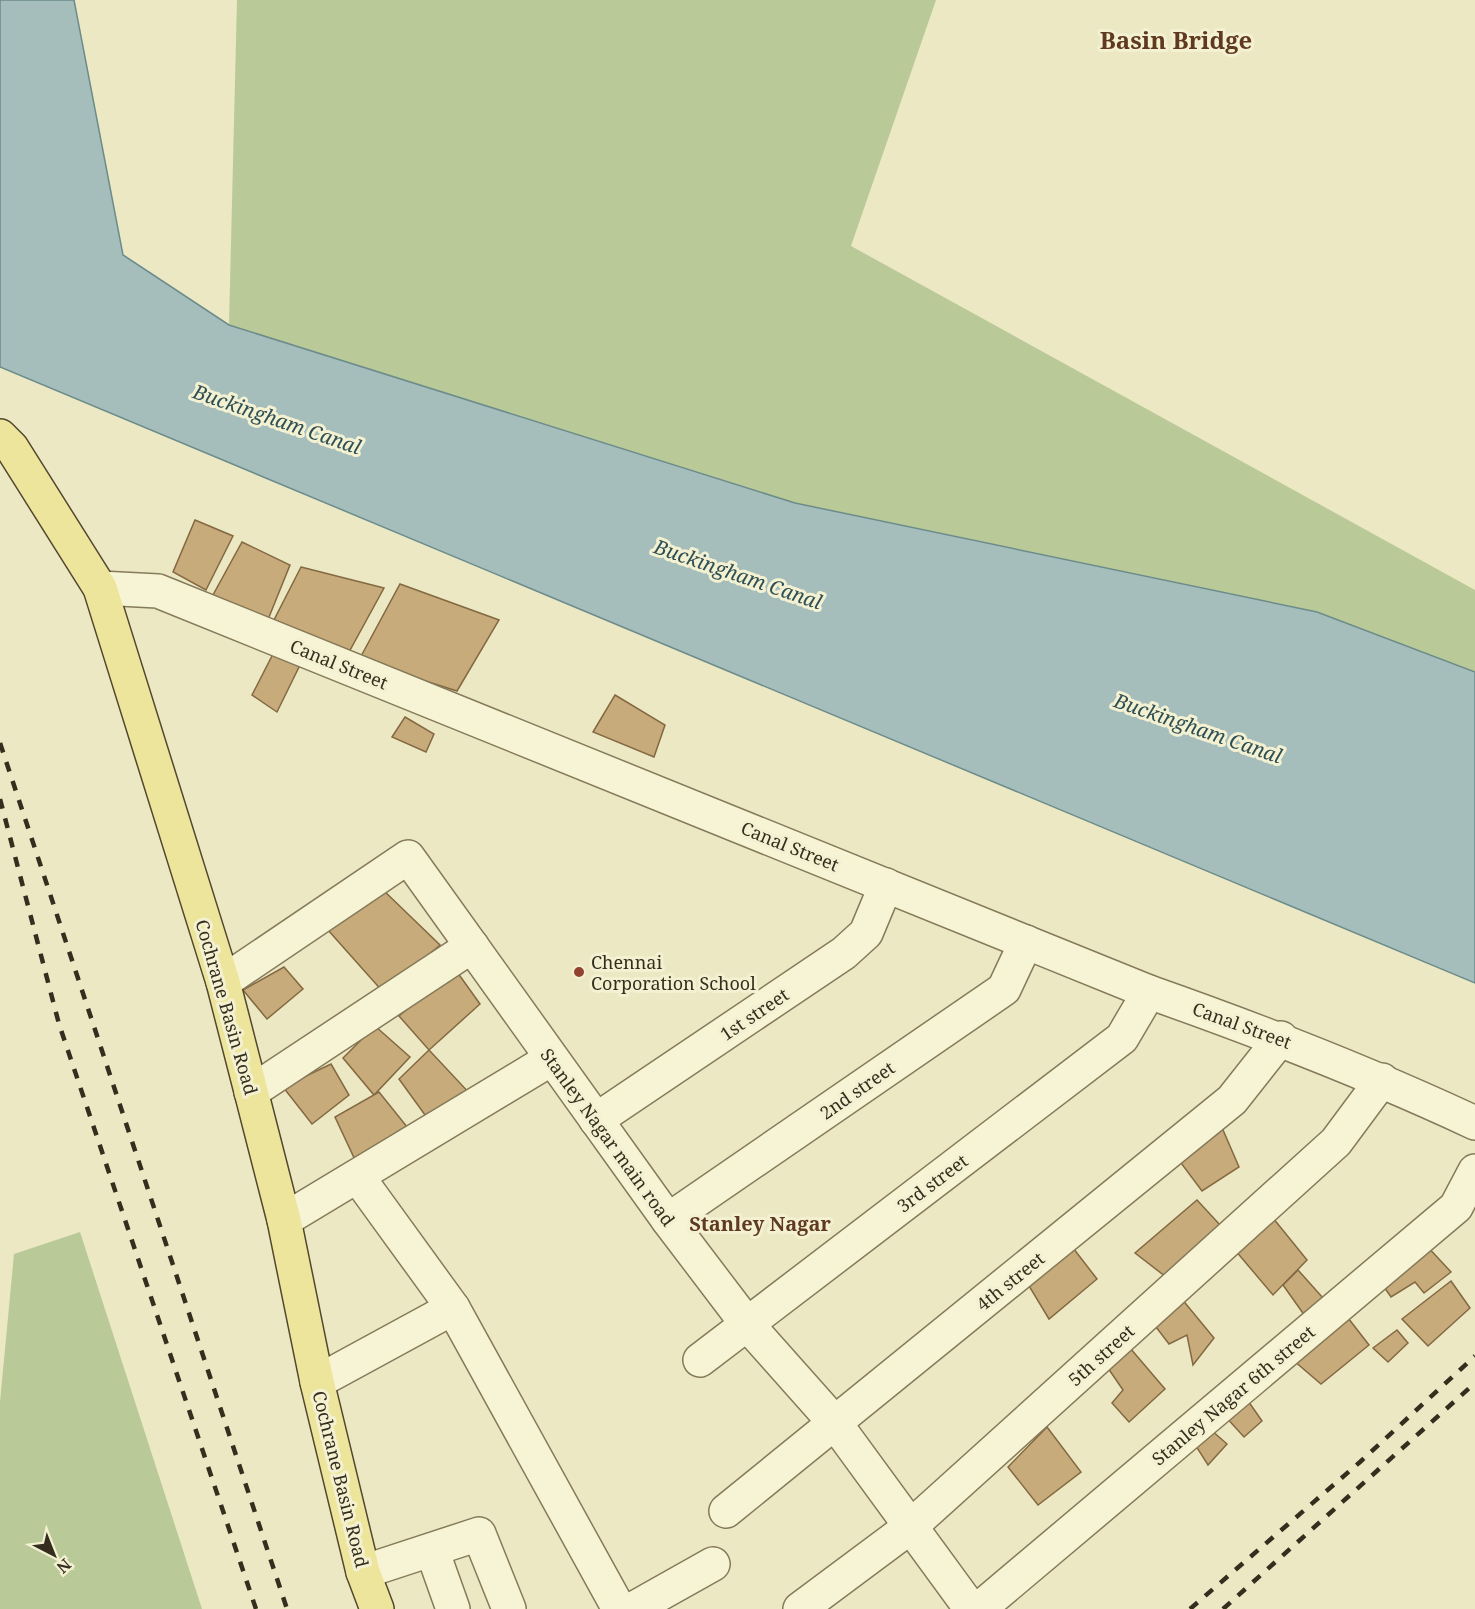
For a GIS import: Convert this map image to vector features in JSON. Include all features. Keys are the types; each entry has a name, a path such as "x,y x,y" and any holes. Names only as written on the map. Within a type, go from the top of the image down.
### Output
{"main road":[{"name":"Cochrane Basin Road","path":"0,436 12,448 100,588 223,982 284,1220 317,1382 363,1572 377,1609"}],"street":[{"name":"Canal Street","path":"100,588 158,591 1149,992 1281,1038 1382,1080 1475,1123"},
{"name":"Stanley Nagar main road","path":"223,982 408,857 668,1220 747,1324 835,1423 971,1609"},
{"name":"1st street","path":"596,1120 844,953 866,933 886,885"},
{"name":"2nd street","path":"668,1220 1004,989 1026,942"},
{"path":"251,1092 472,946"},
{"name":"3rd street","path":"700,1360 1122,1038 1149,992"},
{"name":"4th street","path":"726,1511 1232,1100 1281,1038"},
{"path":"284,1220 551,1059"},
{"name":"5th street","path":"800,1609 910,1527 1336,1143 1382,1080"},
{"name":"Stanley Nagar 6th street","path":"979,1609 1456,1207 1475,1171"},
{"path":"358,1177 453,1308 619,1609"},
{"path":"317,1382 453,1308"},
{"path":"363,1572 479,1534 508,1609"},
{"path":"432,1550 453,1609"},
{"path":"633,1609 713,1564"}],"green space":[{"path":"237,0 936,0 851,246 1475,590 1475,672 1317,612 795,503 229,325"},
{"path":"80,1232 202,1609 0,1609 0,1402 14,1254"}],"water":[{"name":"Buckingham Canal","path":"0,0 74,0 123,255 229,325 795,503 1317,612 1475,672 1475,983 0,367"}],"building":[{"path":"195,520 233,536 206,590 173,572"},
{"path":"242,542 290,565 267,622 213,595"},
{"path":"301,567 384,588 349,652 274,620"},
{"path":"400,584 499,620 457,691 359,660"},
{"path":"275,650 300,665 277,712 252,695"},
{"path":"615,695 665,725 654,757 593,732"},
{"path":"405,717 434,734 426,752 392,737"},
{"path":"381,888 440,945 384,993 328,930"},
{"path":"284,967 303,989 267,1019 243,990"},
{"path":"455,969 480,1004 429,1050 399,1016"},
{"path":"375,1026 410,1057 374,1095 343,1058"},
{"path":"429,1050 474,1098 433,1126 399,1079"},
{"path":"331,1064 349,1095 312,1124 283,1087"},
{"path":"379,1092 408,1128 357,1164 335,1117"},
{"path":"1220,1123 1239,1167 1202,1191 1175,1155"},
{"path":"1197,1200 1221,1226 1170,1280 1135,1253"},
{"path":"1273,1218 1307,1260 1273,1295 1235,1250"},
{"path":"1070,1244 1097,1279 1049,1319 1026,1281"},
{"path":"1425,1244 1451,1272 1424,1293 1415,1282 1391,1297 1382,1284"},
{"path":"1298,1270 1323,1298 1305,1316 1283,1285"},
{"path":"1451,1281 1470,1308 1428,1346 1402,1319"},
{"path":"1181,1298 1214,1338 1193,1365 1187,1335 1169,1344 1153,1323"},
{"path":"1345,1314 1369,1345 1321,1384 1293,1360"},
{"path":"1397,1330 1408,1343 1388,1362 1373,1348"},
{"path":"1130,1348 1165,1389 1129,1422 1112,1403 1123,1390 1108,1368"},
{"path":"1246,1398 1262,1421 1244,1437 1225,1416"},
{"path":"1047,1427 1081,1472 1038,1505 1008,1467"},
{"path":"1210,1429 1227,1444 1208,1465 1194,1443"}],"railway":[{"path":"0,743 287,1609"},
{"path":"0,799 59,1024 256,1609"},
{"path":"1190,1609 1360,1462 1475,1356"},
{"path":"1223,1609 1475,1383"}],"place":[{"name":"Chennai Corporation School","path":"579,972"}],"district":[{"name":"Basin Bridge","path":"1176,39"},
{"name":"Stanley Nagar","path":"760,1223"}]}
